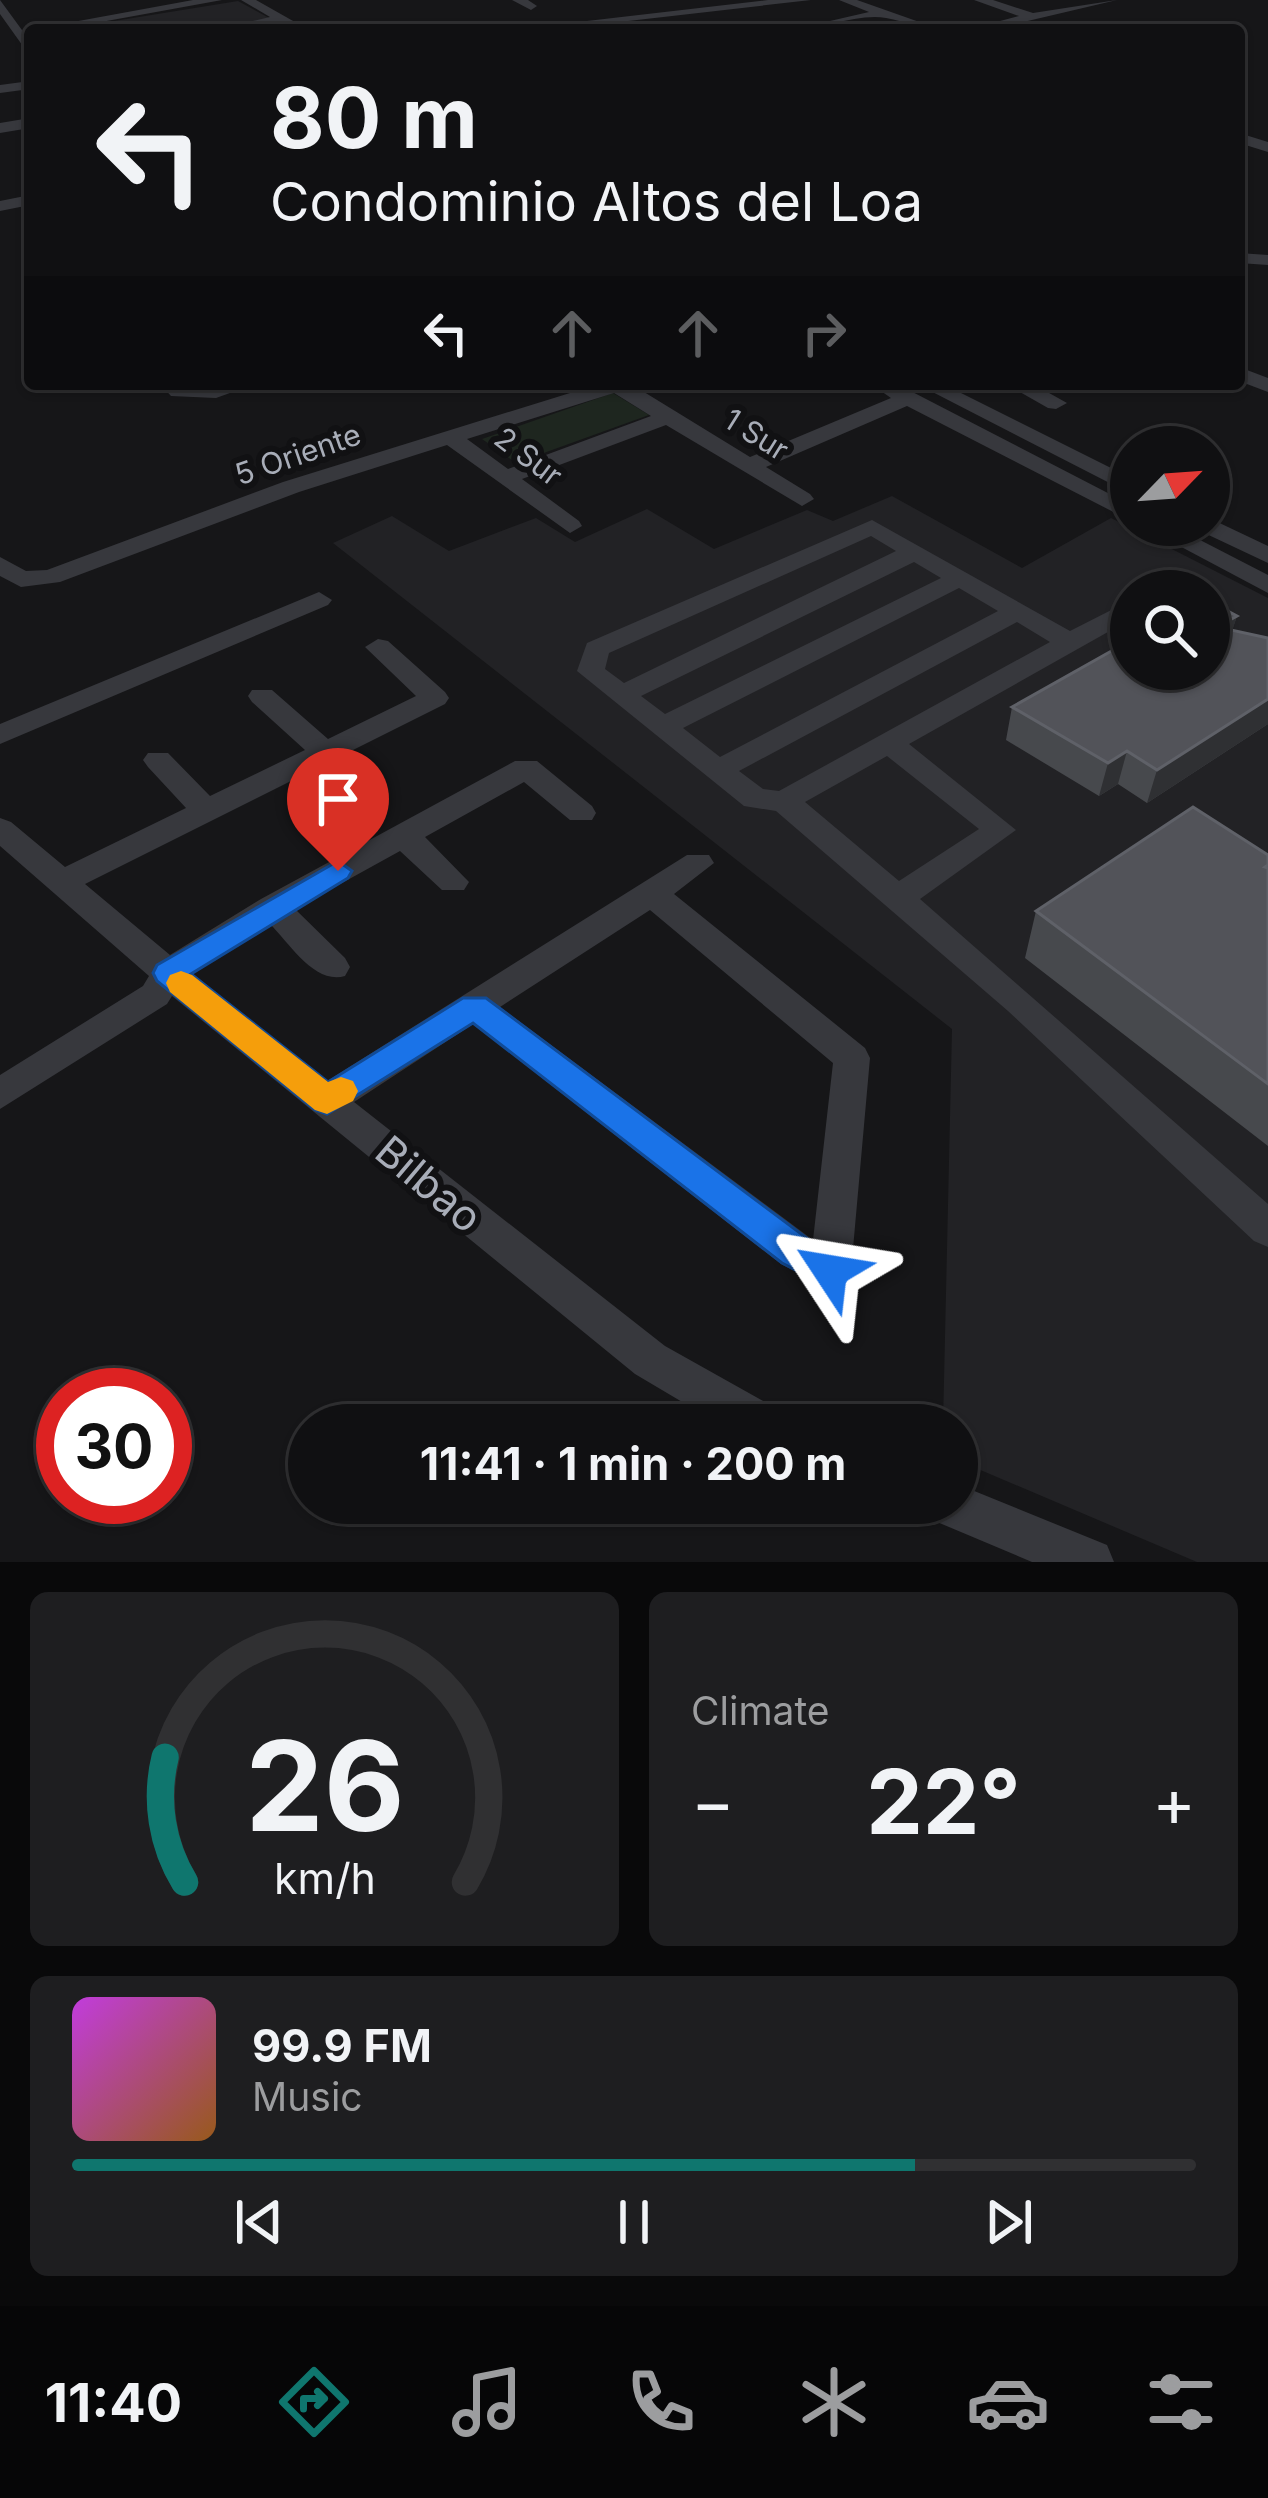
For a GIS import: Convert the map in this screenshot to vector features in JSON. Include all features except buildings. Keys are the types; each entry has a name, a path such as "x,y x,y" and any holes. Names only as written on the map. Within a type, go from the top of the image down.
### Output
{"street":[{"path":"158,0 126,2 82,17 215,0"},
{"path":"247,0 291,24"},
{"path":"590,24 647,14 805,0"},
{"path":"844,0 918,24"},
{"path":"867,7 902,0"},
{"path":"980,0 1034,17"},
{"path":"1001,24 1111,0"},
{"path":"2,11 24,52"},
{"path":"826,24 883,12"},
{"path":"647,14 673,24"},
{"path":"258,24 283,20"},
{"path":"0,37 18,35"},
{"path":"0,182 24,200"},
{"name":"5 Oriente","path":"0,565 21,579 51,577 291,487 603,390"},
{"name":"1 Sur","path":"627,390 802,500"},
{"path":"1029,390 1056,403"},
{"path":"917,391 1110,502"},
{"path":"748,466 917,391 1110,478"},
{"path":"504,478 668,416"},
{"name":"2 Sur","path":"450,437 570,526"},
{"path":"1070,642 872,527 597,649 591,670 755,799 784,801 890,744 1110,620"},
{"path":"1230,537 1268,556"},
{"path":"1193,546 1268,585"},
{"path":"622,695 915,552"},
{"path":"662,728 960,578"},
{"path":"0,736 320,600"},
{"path":"718,770 1017,612"},
{"path":"61,882 435,698 378,647"},
{"path":"262,696 324,752"},
{"path":"890,744 1000,830 896,899"},
{"path":"158,760 205,810"},
{"path":"0,1094 155,995 168,973 272,908 526,768 581,813"},
{"path":"784,801 1020,1002 1268,1229"},
{"name":"Bilbao","path":"0,829 168,973 600,1323 650,1360 726,1404"},
{"path":"403,835 453,882"},
{"path":"327,1100 698,863"},
{"path":"474,1006 795,1251 830,1271 852,1058 651,893"},
{"path":"272,908 333,967"},
{"path":"978,1516 1090,1562"}],"shaded area":[{"path":"238,1 280,24 96,24"},
{"path":"613,393 649,415 516,463 482,439"},
{"path":"892,496 1022,568 1110,519 1110,546 1166,546 1213,570 1110,570 1110,690 1230,690 1230,579 1268,598 1268,1562 1197,1562 978,1469 978,1404 943,1404 952,1029 333,543 392,516 449,551 536,518 575,542 647,509 714,549 807,510 833,521"}],"slow traffic":[{"path":"181,983 327,1100 341,1091"}],"route":[{"path":"338,871 168,973 327,1100 474,1006 795,1251 830,1271"}]}
